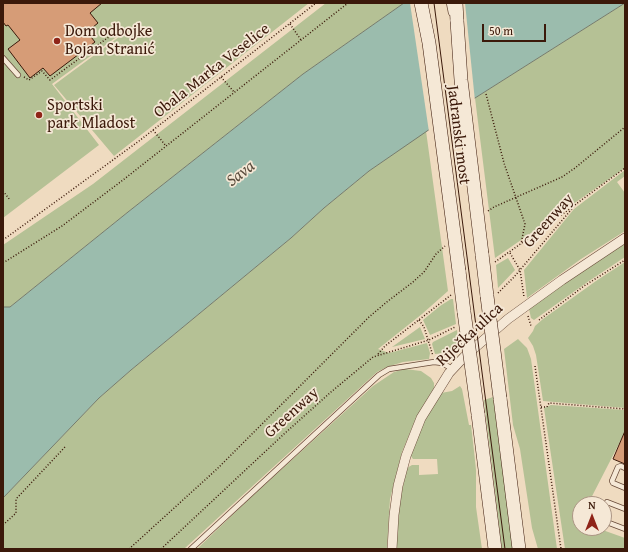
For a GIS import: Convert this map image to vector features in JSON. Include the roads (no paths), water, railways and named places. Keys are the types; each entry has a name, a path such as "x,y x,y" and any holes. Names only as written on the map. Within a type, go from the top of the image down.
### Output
{"main road":[{"name":"Jadranski most","path":"421,3 430,51 495,549"},
{"name":"Jadranski most","path":"456,3 459,59 482,254 492,295 500,398 519,549"}],"street":[{"name":"Riječka ulica","path":"392,549 394,514 398,486 406,456 421,418 449,373 464,357 508,319 562,280 625,238"}],"lane":[{"name":"Jadranski most","path":"449,3 459,59"},
{"path":"3,58 18,75"},
{"path":"191,549 379,375 389,369 434,362 442,363 449,367"},
{"path":"625,468 621,466 618,467 612,481 613,483 625,488"},
{"path":"612,504 625,509"},
{"path":"612,524 625,530"}],"water":[{"name":"Sava","path":"404,3 625,3 475,98 369,171 99,398 3,498 3,307 10,307 303,74"}],"tram line":[{"path":"434,3 505,549"}],"place":[{"name":"Dom odbojke Bojan Stranić","path":"57,41"},
{"name":"Sportski park Mladost","path":"39,115"}]}
